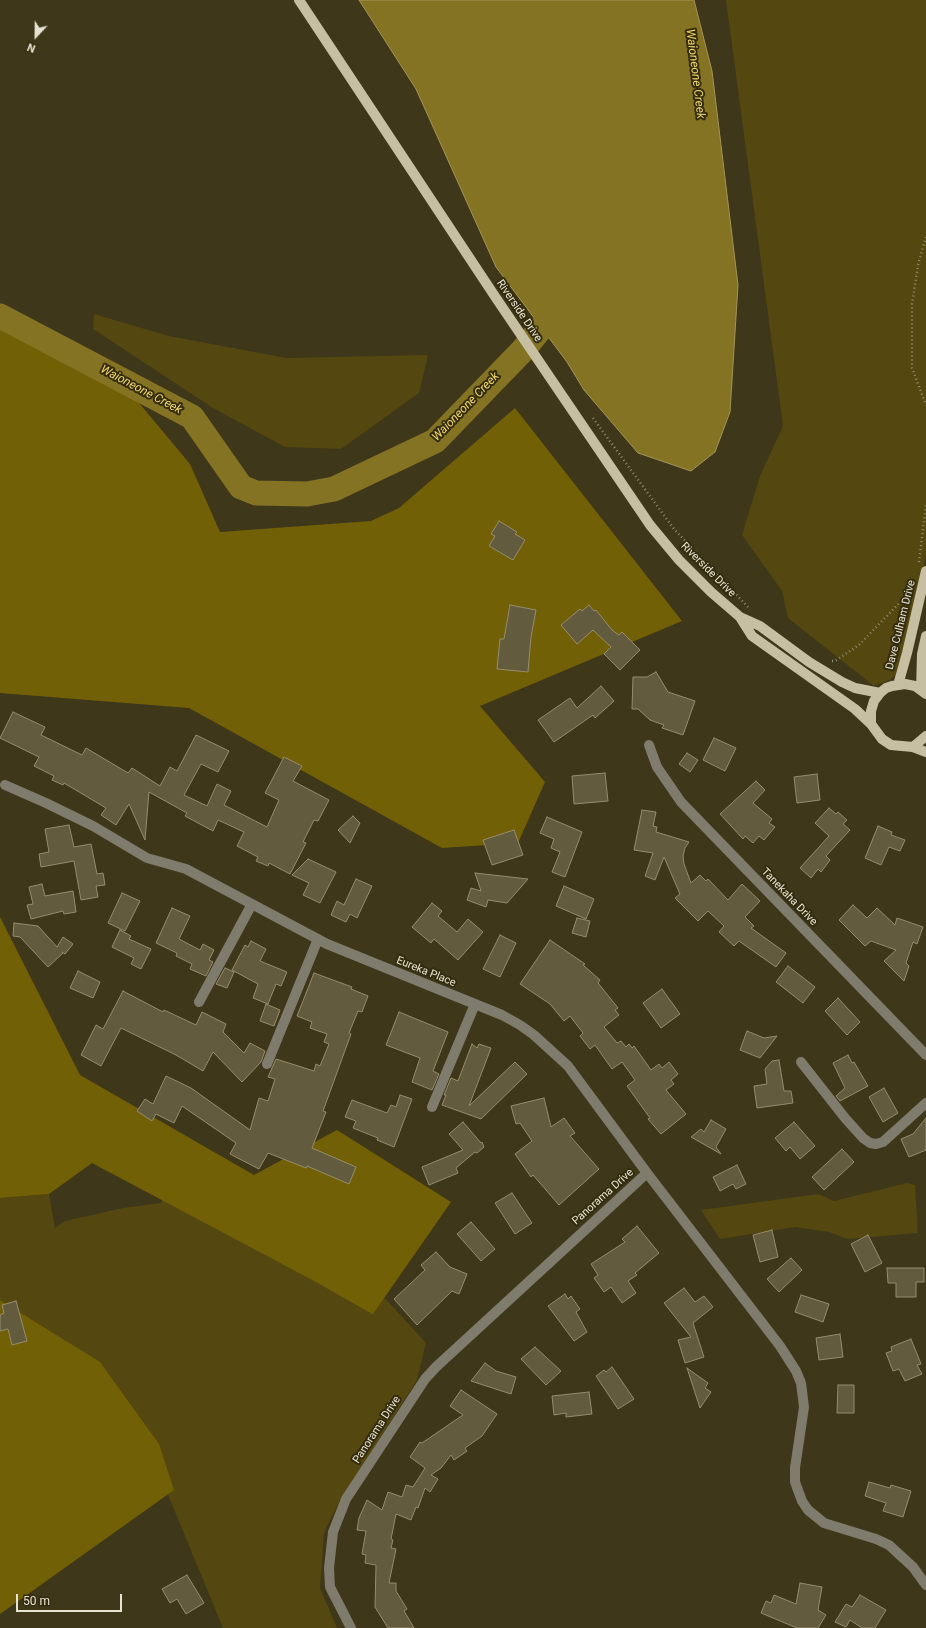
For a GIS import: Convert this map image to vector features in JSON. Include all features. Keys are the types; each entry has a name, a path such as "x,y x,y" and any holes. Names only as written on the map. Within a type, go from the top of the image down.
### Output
{"main road":[{"name":"Riverside Drive","path":"299,0 537,360 650,525 679,560 740,618 752,636 855,709 871,724 882,739 891,745 912,747"},
{"name":"Dave Culham Drive","path":"898,685 907,653 922,569"},
{"name":"Riverside Drive","path":"740,618 760,626 809,662 842,682 855,688 880,693"},
{"path":"924,692 922,654 926,636"},
{"path":"871,724 871,711 874,701 886,688 905,684 915,686 924,692"},
{"path":"912,747 926,736"},
{"path":"912,747 926,752"}],"street":[{"name":"Tanekaha Drive","path":"649,745 657,767 681,802 926,1055"},
{"name":"Eureka Place","path":"5,785 93,826 147,858 186,869 318,939 350,954 502,1015 520,1025 534,1035 568,1066 647,1173"},
{"path":"198,1002 252,904"},
{"path":"267,1064 318,939"},
{"path":"432,1107 475,1004"},
{"path":"801,1062 845,1118 863,1138 876,1144 883,1142 926,1102"},
{"name":"Panorama Drive","path":"351,1628 330,1587 329,1568 333,1532 339,1514 350,1492 425,1379 436,1367 451,1351 647,1173 780,1346 796,1371 801,1383 804,1407 795,1468 795,1482 802,1501 808,1510 824,1523 876,1539 889,1545 913,1567 926,1585"}],"path":[{"path":"926,237 918,265 912,304 912,368 926,405"},
{"path":"592,416 674,529 749,608"},
{"path":"922,569 926,505"},
{"path":"830,661 836,661 859,645 911,590"}],"shaded area":[{"path":"726,0 926,0 926,555 902,655 895,676 890,680 874,686 788,618 782,591 742,535 760,476 783,426"},
{"path":"94,314 169,336 286,358 428,355 419,393 341,449 285,447 213,408 93,329"},
{"path":"0,324 114,373 190,464 220,532 371,521 399,508 515,408 682,621 480,706 545,782 518,843 442,848 189,708 0,693"},
{"path":"0,917 80,1075 254,1175 337,1130 451,1202 373,1314 374,1315 316,1282 92,1163 49,1194 0,1198"},
{"path":"181,1143 380,1293 426,1343 417,1380 339,1502 324,1533 320,1588 337,1628 223,1628 159,1473 64,1340 0,1300 0,1198 49,1194 55,1228 65,1221 123,1208 161,1203"},
{"path":"907,1183 915,1185 918,1233 847,1239 829,1232 795,1227 720,1239 701,1210 818,1194 834,1201"},
{"path":"0,1300 100,1362 159,1444 174,1490 0,1614"}],"water":[{"path":"359,0 694,0 712,71 738,285 730,412 715,452 691,471 638,453 584,390 567,362 496,267 416,89"}],"building":[{"path":"499,521 517,532 515,534 525,540 513,560 489,546 495,536 491,534"},
{"path":"510,605 536,610 531,637 528,672 497,669 500,639 504,639"},
{"path":"589,605 594,611 596,610 612,630 619,635 622,632 640,650 620,670 604,654 611,647 593,630 577,644 561,625 580,609 582,611"},
{"path":"656,672 668,692 695,701 683,735 662,728 664,725 650,720 638,709 632,709 633,677 647,677"},
{"path":"601,686 614,701 595,718 593,715 554,742 538,720 570,698 577,708"},
{"path":"13,712 45,727 41,735 82,755 86,748 128,773 132,768 160,786 170,767 177,771 196,735 229,751 218,772 201,764 184,795 207,806 217,784 231,791 224,805 267,827 279,800 265,793 284,757 302,766 293,781 329,800 318,821 314,820 303,842 306,843 290,874 269,863 268,866 256,861 258,857 237,846 244,832 218,820 213,831 185,816 187,813 149,792 145,840 129,804 116,825 101,815 106,808 64,783 63,785 52,780 54,776 34,766 39,757 0,738"},
{"path":"714,738 736,748 725,771 703,760"},
{"path":"687,753 698,760 690,772 679,764"},
{"path":"605,773 608,801 574,804 572,776"},
{"path":"817,774 820,800 797,803 794,777"},
{"path":"756,781 765,790 753,803 772,819 769,823 775,827 764,840 759,836 753,843 745,836 743,839 720,814"},
{"path":"829,808 836,814 838,812 847,820 843,824 850,830 826,856 830,860 821,872 818,869 811,878 800,868 829,836 815,823"},
{"path":"642,810 656,812 653,826 657,827 656,832 689,842 685,848 683,856 684,864 691,883 700,875 706,881 708,879 728,900 742,884 760,901 745,917 754,926 751,928 786,953 776,967 739,941 734,946 719,932 724,926 708,911 698,921 675,898 680,894 664,857 655,880 645,876 653,853 634,850"},
{"path":"353,816 360,823 350,843 338,830"},
{"path":"547,817 582,832 565,877 552,872 560,852 551,848 554,839 540,833"},
{"path":"69,825 74,847 91,844 97,874 103,873 105,885 96,886 98,897 81,900 74,861 41,867 39,854 49,852 45,829"},
{"path":"878,826 892,832 891,835 905,840 900,851 889,847 881,865 865,858"},
{"path":"514,830 523,855 492,865 483,840"},
{"path":"308,859 336,872 320,903 303,895 309,883 292,875"},
{"path":"475,873 528,879 507,903 488,900 486,907 467,900 471,888 481,891"},
{"path":"356,879 372,886 357,918 350,914 346,922 331,915 337,901 344,905"},
{"path":"42,884 45,896 73,891 76,912 64,914 63,911 31,919 27,905 33,904 29,887"},
{"path":"564,886 594,899 586,919 556,906"},
{"path":"122,893 140,901 125,931 108,923"},
{"path":"432,903 442,911 438,916 457,932 468,919 483,932 458,960 434,939 431,943 412,927"},
{"path":"853,905 867,918 877,908 895,925 897,918 923,927 917,944 913,942 906,963 909,966 904,981 884,961 896,950 871,941 865,946 839,920"},
{"path":"172,908 190,916 179,939 200,950 203,944 214,950 209,960 213,962 206,976 190,969 192,964 176,956 177,953 156,943"},
{"path":"577,918 590,921 586,937 572,933"},
{"path":"14,923 38,926 57,947 63,937 73,944 65,954 62,952 63,953 48,967 20,937 13,936"},
{"path":"120,930 131,936 129,939 151,949 141,969 131,964 134,958 112,947"},
{"path":"500,935 516,943 500,977 483,969"},
{"path":"550,940 585,964 583,965 600,980 598,983 618,1008 615,1010 619,1015 604,1027 617,1043 621,1041 626,1047 629,1044 632,1048 634,1046 651,1070 659,1064 662,1068 669,1062 678,1074 671,1080 674,1084 666,1090 686,1114 661,1134 648,1119 650,1118 627,1086 635,1080 622,1062 612,1069 595,1045 590,1049 580,1036 583,1033 570,1016 564,1021 550,1004 520,984"},
{"path":"251,941 266,949 260,961 287,972 281,986 276,984 268,1004 253,998 258,984 232,970 245,945 248,947"},
{"path":"788,966 815,987 803,1003 776,982"},
{"path":"225,968 234,972 227,988 216,984"},
{"path":"78,971 100,982 93,998 70,988"},
{"path":"314,973 352,987 351,989 368,996 362,1012 358,1011 349,1033 351,1034 323,1111 326,1112 312,1148 356,1167 349,1184 307,1166 306,1168 268,1153 259,1169 230,1154 236,1143 182,1106 174,1123 156,1114 152,1121 137,1111 145,1099 153,1104 166,1076 191,1088 250,1130 259,1098 268,1101 275,1079 268,1077 276,1059 314,1071 316,1064 320,1066 329,1044 324,1042 327,1034 310,1028 312,1022 297,1016"},
{"path":"662,989 680,1014 661,1028 643,1003"},
{"path":"123,991 163,1012 164,1010 196,1025 202,1012 226,1024 223,1032 244,1053 250,1043 265,1051 261,1062 242,1082 213,1052 203,1071 176,1055 121,1028 101,1066 81,1055 96,1025 103,1029"},
{"path":"838,998 860,1022 847,1035 825,1011"},
{"path":"266,1004 280,1010 274,1026 260,1021"},
{"path":"399,1012 448,1032 433,1071 439,1074 432,1090 412,1082 420,1058 386,1045"},
{"path":"747,1031 764,1038 777,1036 760,1058 740,1050"},
{"path":"472,1044 477,1048 479,1044 491,1048 469,1106 515,1062 527,1074 481,1119 442,1105 446,1095 444,1095 451,1078 458,1081"},
{"path":"848,1055 852,1063 854,1062 868,1086 840,1101 836,1096 845,1088 833,1063"},
{"path":"779,1060 784,1091 791,1091 793,1103 757,1108 754,1086 767,1084 765,1069 772,1061"},
{"path":"884,1088 898,1113 883,1122 869,1097"},
{"path":"400,1095 412,1099 394,1147 377,1140 378,1138 353,1128 356,1121 345,1117 352,1100 387,1113 391,1105 396,1107"},
{"path":"544,1098 551,1127 564,1118 575,1133 570,1136 599,1169 559,1205 533,1175 531,1177 515,1154 532,1141 520,1123 516,1124 511,1106"},
{"path":"926,1118 926,1150 909,1157 901,1139 913,1134"},
{"path":"711,1120 726,1129 716,1147 721,1154 691,1137 701,1129 704,1132"},
{"path":"463,1122 481,1143 482,1142 484,1147 477,1153 475,1152 456,1168 458,1173 429,1185 422,1167 463,1150 449,1134"},
{"path":"794,1122 815,1146 800,1159 790,1147 786,1151 775,1138"},
{"path":"842,1149 854,1162 824,1190 812,1177"},
{"path":"737,1165 746,1184 736,1189 733,1184 720,1191 713,1177"},
{"path":"512,1193 532,1223 515,1234 495,1203"},
{"path":"471,1222 495,1249 481,1261 457,1234"},
{"path":"637,1226 659,1253 635,1273 637,1275 628,1281 636,1293 622,1303 611,1287 604,1292 594,1278 598,1275 591,1264 625,1242 622,1239"},
{"path":"772,1230 778,1257 760,1262 753,1235"},
{"path":"868,1235 882,1263 865,1272 851,1244"},
{"path":"436,1252 450,1267 467,1274 459,1294 452,1291 417,1325 394,1299 425,1270 421,1265"},
{"path":"791,1258 802,1270 779,1292 767,1279"},
{"path":"887,1268 924,1268 924,1282 916,1282 916,1297 896,1297 896,1283 888,1283"},
{"path":"684,1288 695,1302 704,1296 713,1307 693,1323 704,1357 685,1363 678,1340 691,1337 664,1303"},
{"path":"565,1294 568,1299 571,1296 580,1309 576,1312 587,1332 574,1341 548,1306"},
{"path":"801,1295 829,1304 823,1322 795,1312"},
{"path":"16,1301 27,1341 12,1345 8,1329 0,1331 0,1315 4,1313 2,1305"},
{"path":"840,1334 843,1357 819,1360 816,1338"},
{"path":"911,1339 921,1364 917,1365 922,1374 905,1381 899,1369 893,1371 886,1353 892,1351 891,1347"},
{"path":"535,1347 561,1371 546,1385 521,1359"},
{"path":"485,1363 496,1371 516,1377 511,1394 471,1381"},
{"path":"612,1367 634,1399 618,1409 596,1376 604,1370 606,1372"},
{"path":"687,1368 708,1383 705,1388 711,1392 700,1408"},
{"path":"838,1385 854,1385 854,1413 837,1413"},
{"path":"461,1390 497,1414 482,1436 465,1448 467,1451 454,1460 451,1455 441,1468 431,1475 438,1479 430,1492 425,1488 418,1508 416,1507 411,1520 396,1514 391,1539 393,1540 391,1548 396,1549 389,1583 396,1583 396,1591 407,1609 404,1611 414,1628 388,1628 375,1607 376,1565 365,1563 366,1555 362,1554 366,1531 357,1530 359,1518 367,1500 382,1510 388,1492 402,1497 406,1485 413,1487 425,1468 410,1457 420,1442 422,1443 463,1415 450,1406"},
{"path":"589,1392 592,1414 566,1417 566,1413 554,1415 552,1396"},
{"path":"869,1482 890,1488 891,1485 911,1491 903,1517 883,1511 886,1503 865,1496"},
{"path":"187,1575 204,1603 186,1614 177,1599 170,1603 162,1589"},
{"path":"800,1583 822,1587 818,1610 826,1615 818,1628 797,1628 761,1613 766,1601 771,1603 774,1595 796,1604"},
{"path":"860,1595 886,1610 875,1628 862,1628 850,1620 846,1627 835,1622 846,1604 852,1607"}],"waterway":[{"name":"Waioneone Creek","path":"0,316 192,417 241,487 256,493 307,494 334,489 435,441 523,350 541,328 567,305"}]}
